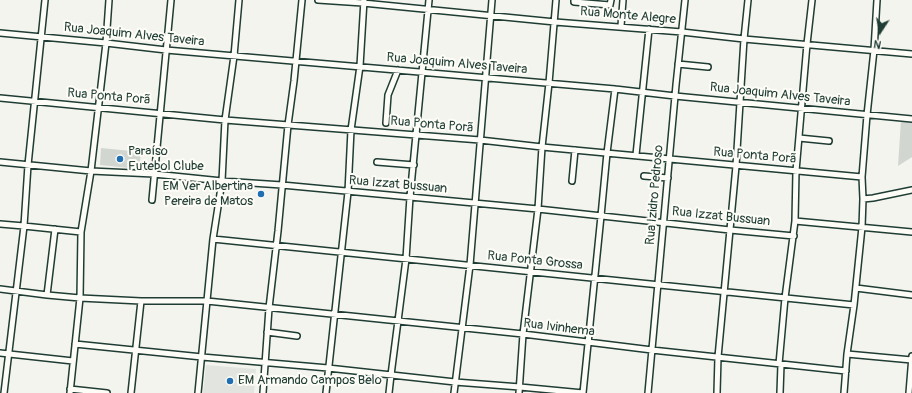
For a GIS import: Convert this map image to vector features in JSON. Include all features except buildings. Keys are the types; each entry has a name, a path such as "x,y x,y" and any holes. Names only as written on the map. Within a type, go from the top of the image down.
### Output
{"street":[{"path":"4,393 24,226 28,165 45,0"},
{"path":"107,393 70,391 80,298 81,232 91,171 99,107 110,0"},
{"path":"152,200 171,0"},
{"path":"198,393 213,238 222,181 225,120 234,56 239,0"},
{"path":"262,393 288,124 302,0"},
{"name":"Rua Monte Alegre","path":"318,0 363,2 428,10 555,22 621,26 912,54"},
{"path":"389,393 406,259 410,197 429,0"},
{"path":"454,393 470,265 492,0"},
{"path":"519,393 523,334 538,209 542,147 556,0"},
{"path":"574,0 574,2 610,5 611,0"},
{"path":"620,0 623,0 621,26"},
{"name":"Rua Izidro Pedroso","path":"648,393 685,0"},
{"path":"716,393 736,166 744,38 748,0"},
{"path":"780,393 780,364 784,298 796,221 796,171 812,0"},
{"path":"844,393 847,354 854,306 862,227 862,177 874,50 877,0"},
{"path":"326,393 348,192 351,130 360,66 363,2"},
{"path":"636,156 650,29"},
{"name":"Rua Joaquim Alves Taveira","path":"0,33 166,50 614,89 912,119"},
{"path":"678,64 708,67"},
{"path":"386,123 388,95 398,70"},
{"path":"75,344 328,368 455,382 583,393 606,153 614,89"},
{"name":"Rua Ponta Porã","path":"0,98 225,120 480,140 862,177"},
{"path":"799,138 829,141"},
{"path":"572,181 575,150"},
{"name":"Rua Izzat Bussuan","path":"0,162 91,171 154,174 282,185 538,209 794,236"},
{"path":"377,162 414,165"},
{"path":"644,176 668,178"},
{"path":"863,199 912,190"},
{"path":"796,221 912,232"},
{"path":"0,224 81,232"},
{"path":"47,296 56,229"},
{"name":"Rua Ponta Grossa","path":"213,238 277,246 530,271 854,306"},
{"path":"856,288 912,295"},
{"path":"0,289 47,296 80,298"},
{"name":"Rua Ivinhema","path":"80,298 207,302 334,314 846,371"},
{"path":"131,393 141,301"},
{"path":"268,332 297,336"},
{"path":"0,353 73,361"},
{"path":"847,354 912,360"},
{"path":"909,393 912,356"}],"shaded area":[{"path":"901,120 912,122 912,157 898,166"},
{"name":"Paraíso Futebol Clube","path":"101,148 141,152 139,169 100,165"},
{"name":"EM Armando Campos Belo","path":"206,365 256,369 254,393 203,393"}],"place":[{"name":"Paraíso Futebol Clube","path":"120,159"},
{"name":"EM Ver Albertina Pereira de Matos","path":"261,194"},
{"name":"EM Armando Campos Belo","path":"230,381"}]}
